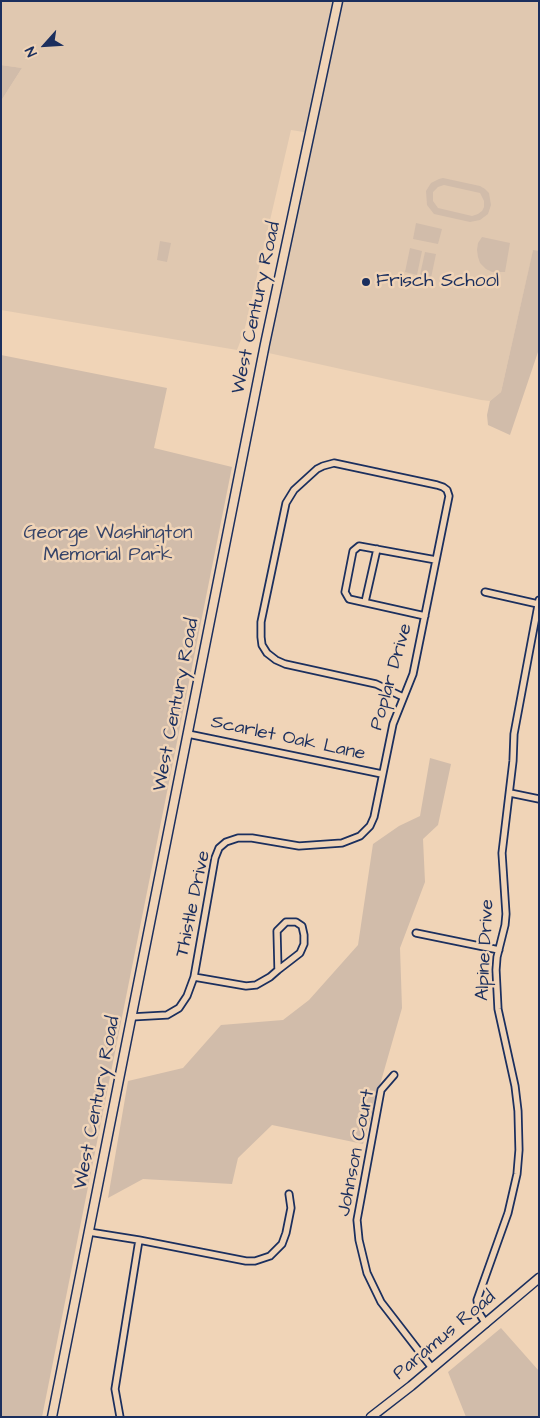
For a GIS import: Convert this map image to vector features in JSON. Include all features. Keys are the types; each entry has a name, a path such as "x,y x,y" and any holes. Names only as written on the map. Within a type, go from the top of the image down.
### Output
{"main road":[{"name":"West Century Road","path":"52,1417 265,344 338,1"},
{"name":"Paramus Road","path":"371,1417 486,1324 539,1278"}],"street":[{"name":"Poplar Drive","path":"342,843 360,836 370,826 376,808 393,724 413,674 450,496 443,487 431,484 334,463 324,466 311,474 294,490 286,503 261,622 262,644 267,653 285,664 376,684 403,697"},
{"path":"425,616 349,599 345,592 353,551 359,546 436,560"},
{"path":"365,602 377,549"},
{"path":"485,592 538,602"},
{"name":"Alpine Drive","path":"486,1324 479,1313 477,1300 508,1213 517,1174 519,1150 515,1086 498,1008 496,970 506,914 502,853 510,793 514,734 538,602"},
{"name":"Scarlet Oak Lane","path":"188,734 382,774"},
{"path":"510,793 539,799"},
{"name":"Thistle Drive","path":"131,1017 159,1016 173,1012 183,1003 194,977 215,858 219,848 226,842 238,838 252,838 299,846 342,843"},
{"path":"194,977 246,986 256,985 278,970 300,953 304,944 304,935 302,926 296,922 286,922 277,931 278,970"},
{"path":"416,934 499,950"},
{"name":"Johnson Court","path":"394,1074 381,1090 357,1220 359,1240 368,1273 382,1302 432,1368"},
{"path":"89,1232 246,1261 262,1259 276,1251 286,1236 291,1208 289,1194"},
{"path":"120,1417 115,1389 139,1240"}],"shaded area":[{"path":"1,1 539,1 539,251 533,251 501,392 490,401 481,400 264,352 310,133 291,130 244,332 237,350 1,310 1,101 22,68 1,65"}],"green space":[{"path":"1,65 22,68 1,101"},
{"path":"443,178 480,186 485,189 489,193 491,205 488,214 480,220 470,222 434,214 427,205 426,191 431,183","holes":["444,185 480,193 484,201 484,207 482,211 472,216 438,208 433,201 433,192 438,187"]},
{"path":"416,223 442,229 438,244 413,239"},
{"path":"482,237 510,243 505,272 492,272 480,263 477,250 478,243"},
{"path":"160,241 171,243 167,262 157,260"},
{"path":"410,248 422,251 417,275 405,272"},
{"path":"533,250 539,251 539,349 510,435 488,425 487,415 490,401 501,392"},
{"path":"425,252 436,254 431,278 420,275"},
{"name":"George Washington Memorial Park","path":"1,355 167,388 154,448 232,467 42,1417 1,1417"},
{"path":"430,758 451,764 438,825 423,839 425,882 400,948 402,1008 363,1144 272,1125 238,1158 232,1184 143,1179 108,1198 128,1081 183,1068 221,1025 283,1020 309,1000 358,945 373,844 399,826 420,816"},
{"path":"501,1328 539,1371 539,1417 466,1417 448,1372"}],"place":[{"name":"Frisch School","path":"366,282"}]}
